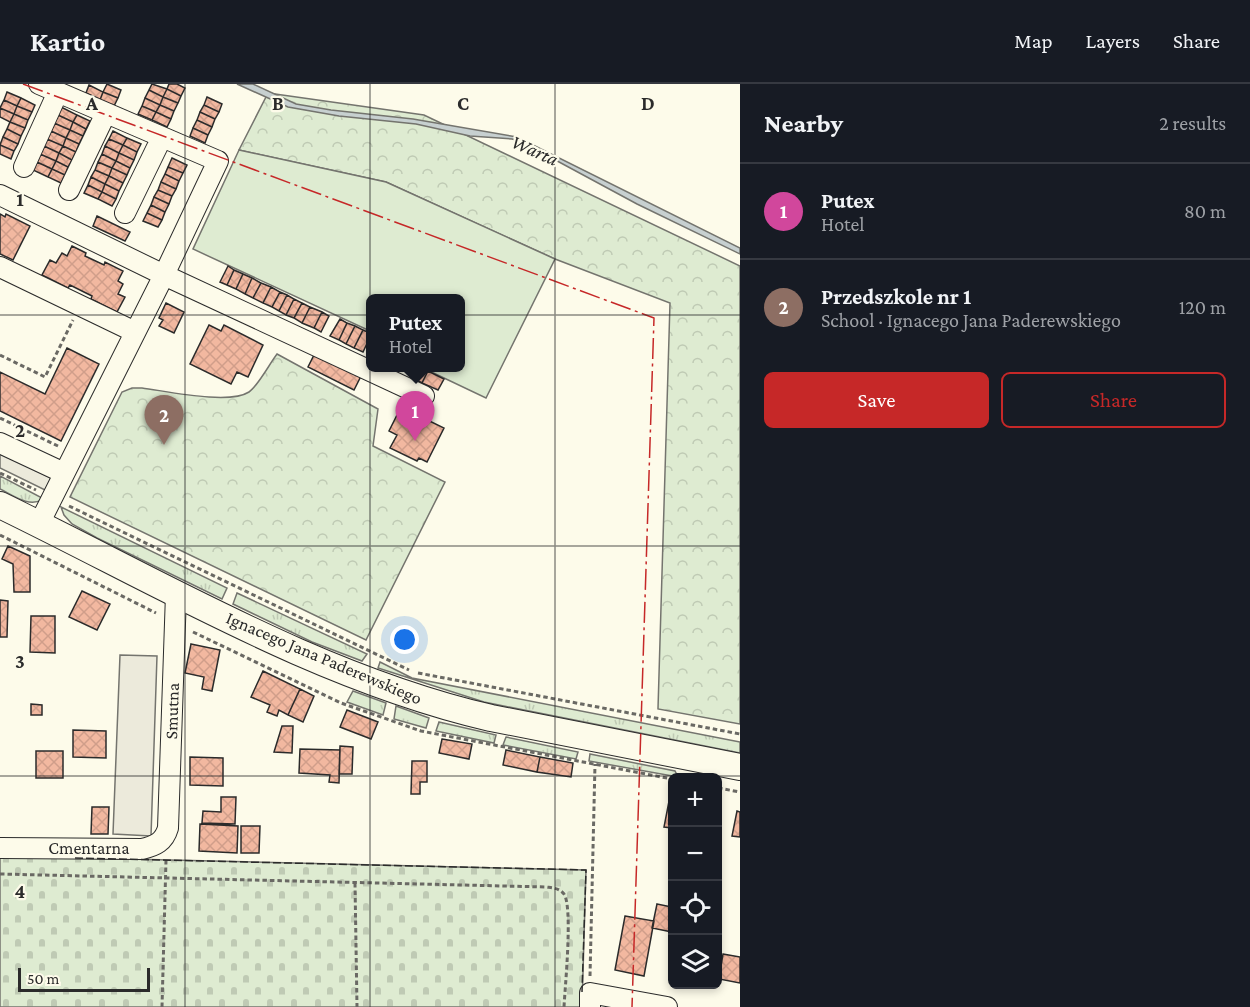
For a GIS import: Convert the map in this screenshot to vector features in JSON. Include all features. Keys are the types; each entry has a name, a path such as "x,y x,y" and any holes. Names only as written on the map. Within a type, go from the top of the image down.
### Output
{"main road":[{"name":"Ignacego Jana Paderewskiego","path":"0,505 176,594 311,657 373,682 444,707 740,767"}],"street":[{"path":"39,84 218,161 164,275 39,524"},
{"path":"24,167 58,92"},
{"path":"69,190 106,113"},
{"path":"125,213 162,137"},
{"path":"0,195 164,275 366,369"},
{"path":"0,267 135,333"},
{"path":"372,372 424,396"},
{"path":"0,443 64,473"},
{"name":"Smutna","path":"168,828 176,594"},
{"name":"Cmentarna","path":"0,848 142,849 153,847 161,842 168,828"},
{"path":"590,1000 667,1007"}],"path":[{"path":"0,355 45,377 76,314"},
{"path":"0,418 67,451"},
{"path":"0,473 414,673 740,734"},
{"path":"0,535 162,616"},
{"path":"187,628 341,703 421,731 668,778"},
{"path":"590,1000 595,764"},
{"path":"722,789 740,792"},
{"path":"162,1007 166,860"},
{"path":"0,874 546,886 558,889 564,894 568,911 564,1007"},
{"path":"355,883 357,1007"}],"green space":[{"path":"268,93 424,115 740,266 740,724 658,709 670,303 555,259 386,182 239,150"},
{"path":"239,150 386,182 555,259 486,398 431,372 465,372 465,294 366,294 366,329 193,249"},
{"path":"277,354 378,409 373,446 445,482 366,640 70,497 122,392 132,388 142,388 213,397 240,396 249,392 260,380"},
{"path":"0,476 44,499 27,502 11,495 0,489"},
{"path":"61,507 227,588 222,599 72,524 64,515"},
{"path":"237,593 367,654 362,661 312,642 233,604"},
{"path":"380,662 412,678 740,742 740,753 484,702 378,668"},
{"path":"353,691 386,703 383,715 347,702"},
{"path":"396,706 429,718 426,728 394,719"},
{"path":"439,722 496,735 494,743 436,731"},
{"path":"506,737 578,752 576,759 503,745"},
{"path":"590,754 676,773 668,773 668,775 589,761"},
{"path":"0,856 586,870 582,1007 0,1007"}],"shaded area":[{"path":"237,84 253,84 296,104 413,119 517,137 740,248 740,254 637,204 522,142 512,139 470,136 416,124 339,116 288,107"},
{"path":"0,452 51,478 45,490 0,468"},
{"path":"120,655 157,656 151,836 113,834"}],"building":[{"path":"107,84 121,90 118,98 103,92"},
{"path":"152,84 167,89 163,97 149,90"},
{"path":"169,84 177,84 185,88 181,96 167,89"},
{"path":"89,85 103,92 100,100 86,93"},
{"path":"167,89 181,96 178,103 163,97"},
{"path":"149,90 163,97 160,105 145,98"},
{"path":"7,92 21,98 17,106 4,100"},
{"path":"103,92 118,98 114,106 100,100"},
{"path":"163,97 178,103 174,111 160,105"},
{"path":"207,97 222,104 219,112 204,105"},
{"path":"21,98 35,105 32,112 17,106"},
{"path":"145,98 160,105 156,112 142,106"},
{"path":"4,100 17,106 14,114 0,108"},
{"path":"160,105 174,111 171,119 156,112"},
{"path":"204,105 219,112 215,119 200,112"},
{"path":"17,106 32,112 28,120 14,114"},
{"path":"142,106 156,112 152,120 138,114"},
{"path":"61,107 77,115 73,122 58,115"},
{"path":"0,108 14,114 10,122 0,117"},
{"path":"156,112 171,119 167,127 152,120"},
{"path":"200,112 215,119 212,127 197,120"},
{"path":"14,114 28,120 25,128 10,122"},
{"path":"58,115 73,122 70,130 54,123"},
{"path":"77,115 90,121 86,129 73,122"},
{"path":"197,120 212,127 208,135 193,128"},
{"path":"10,122 25,128 21,136 7,129"},
{"path":"73,122 86,129 83,136 70,130"},
{"path":"54,123 70,130 66,138 51,131"},
{"path":"193,128 208,135 205,143 190,136"},
{"path":"7,129 21,136 18,144 3,137"},
{"path":"70,130 83,136 79,144 66,138"},
{"path":"51,131 66,138 63,146 47,139"},
{"path":"113,131 127,138 123,145 109,139"},
{"path":"3,137 18,144 14,151 0,145"},
{"path":"66,138 79,144 76,152 63,146"},
{"path":"127,138 141,144 137,152 123,145"},
{"path":"47,139 63,146 59,153 44,146"},
{"path":"109,139 123,145 119,153 105,146"},
{"path":"0,145 14,151 11,159 0,154"},
{"path":"123,145 137,152 134,160 119,153"},
{"path":"44,146 59,153 56,161 40,154"},
{"path":"63,146 76,152 72,160 59,153"},
{"path":"105,146 119,153 116,161 102,154"},
{"path":"59,153 72,160 68,167 56,161"},
{"path":"119,153 134,160 130,168 116,161"},
{"path":"40,154 56,161 52,169 37,162"},
{"path":"102,154 116,161 112,168 98,162"},
{"path":"172,158 187,165 183,173 168,167"},
{"path":"56,161 68,167 65,175 52,169"},
{"path":"116,161 130,168 127,175 112,168"},
{"path":"37,162 52,169 48,177 33,170"},
{"path":"98,162 112,168 109,176 95,170"},
{"path":"168,167 183,173 179,181 165,174"},
{"path":"112,168 127,175 123,183 109,176"},
{"path":"52,169 65,175 61,183 48,177"},
{"path":"95,170 109,176 105,184 91,177"},
{"path":"165,174 179,181 176,189 161,182"},
{"path":"109,176 123,183 119,191 105,184"},
{"path":"91,177 105,184 102,192 88,185"},
{"path":"161,182 176,189 172,196 158,190"},
{"path":"105,184 119,191 116,199 102,192"},
{"path":"88,185 102,192 98,199 84,193"},
{"path":"158,190 172,196 169,204 154,197"},
{"path":"102,192 116,199 112,206 98,199"},
{"path":"154,197 169,204 165,212 151,205"},
{"path":"151,205 165,212 162,220 147,213"},
{"path":"147,213 162,220 158,227 143,221"},
{"path":"0,214 5,217 6,214 30,226 13,260 0,254"},
{"path":"97,216 130,232 125,241 93,226"},
{"path":"72,246 86,253 85,256 123,271 118,281 123,284 118,294 125,297 117,312 70,285 68,288 42,275 50,260 56,263 62,253 67,256"},
{"path":"228,266 234,270 227,285 220,282"},
{"path":"234,270 243,274 236,289 227,285"},
{"path":"243,274 252,278 245,294 236,289"},
{"path":"252,278 261,283 253,298 245,294"},
{"path":"261,283 271,287 263,303 253,298"},
{"path":"271,287 280,292 272,307 263,303"},
{"path":"280,292 287,295 279,311 272,307"},
{"path":"287,295 294,299 286,315 279,311"},
{"path":"294,299 302,303 294,318 286,315"},
{"path":"166,303 184,312 174,333 159,326 163,320 159,318"},
{"path":"302,303 310,307 302,323 294,318"},
{"path":"310,307 322,312 314,328 302,323"},
{"path":"322,312 329,316 321,332 314,328"},
{"path":"340,319 347,323 339,340 330,336"},
{"path":"347,323 355,326 346,344 339,340"},
{"path":"209,325 221,331 224,325 263,345 248,377 237,372 231,384 190,364"},
{"path":"355,326 363,330 354,348 346,344"},
{"path":"363,330 366,331 366,346 363,352 354,348"},
{"path":"67,348 99,364 61,441 0,411 0,372 45,394"},
{"path":"315,353 361,376 354,390 308,367"},
{"path":"419,372 428,372 422,383 415,379"},
{"path":"428,372 444,379 438,390 422,383"},
{"path":"409,411 444,428 427,462 419,458 417,461 390,448 397,435 389,431 397,415 405,420"},
{"path":"8,546 30,556 30,592 14,592 13,564 2,559"},
{"path":"82,591 110,604 97,630 69,617"},
{"path":"0,600 8,601 7,637 0,637"},
{"path":"31,616 55,616 55,653 30,652"},
{"path":"191,644 220,650 212,691 202,689 204,677 185,673"},
{"path":"263,671 300,689 288,715 279,710 277,716 267,712 270,705 251,697"},
{"path":"300,689 314,696 303,722 288,715"},
{"path":"31,704 42,705 42,715 31,715"},
{"path":"347,710 378,722 371,739 340,727"},
{"path":"282,726 293,726 292,753 274,752"},
{"path":"73,730 106,731 106,758 73,757"},
{"path":"442,739 472,744 469,759 439,753"},
{"path":"340,746 353,747 352,774 339,774"},
{"path":"300,749 340,750 339,783 329,782 330,775 299,773"},
{"path":"506,750 540,757 537,772 503,765"},
{"path":"36,751 63,751 63,778 36,778"},
{"path":"190,757 223,758 223,786 190,785"},
{"path":"540,757 573,763 571,777 537,772"},
{"path":"412,761 427,761 427,782 420,782 420,794 411,794"},
{"path":"221,797 236,797 235,824 202,823 203,811 221,812"},
{"path":"668,806 668,828 664,827"},
{"path":"92,807 109,807 108,834 91,834"},
{"path":"737,811 740,812 740,837 732,836"},
{"path":"200,824 238,826 237,853 199,851"},
{"path":"241,826 260,826 259,853 241,853"},
{"path":"657,904 668,906 668,931 652,928"},
{"path":"625,916 654,921 644,976 615,970"},
{"path":"723,954 740,957 740,983 722,980"}],"fence":[{"path":"75,858 586,870 582,992"}],"power":[{"path":"23,84 654,318 632,1007"}],"place":[{"name":"Putex","path":"415,441"},
{"name":"Przedszkole nr 1","path":"164,445"}],"water label":[{"name":"Warta","path":"535,150"}]}
